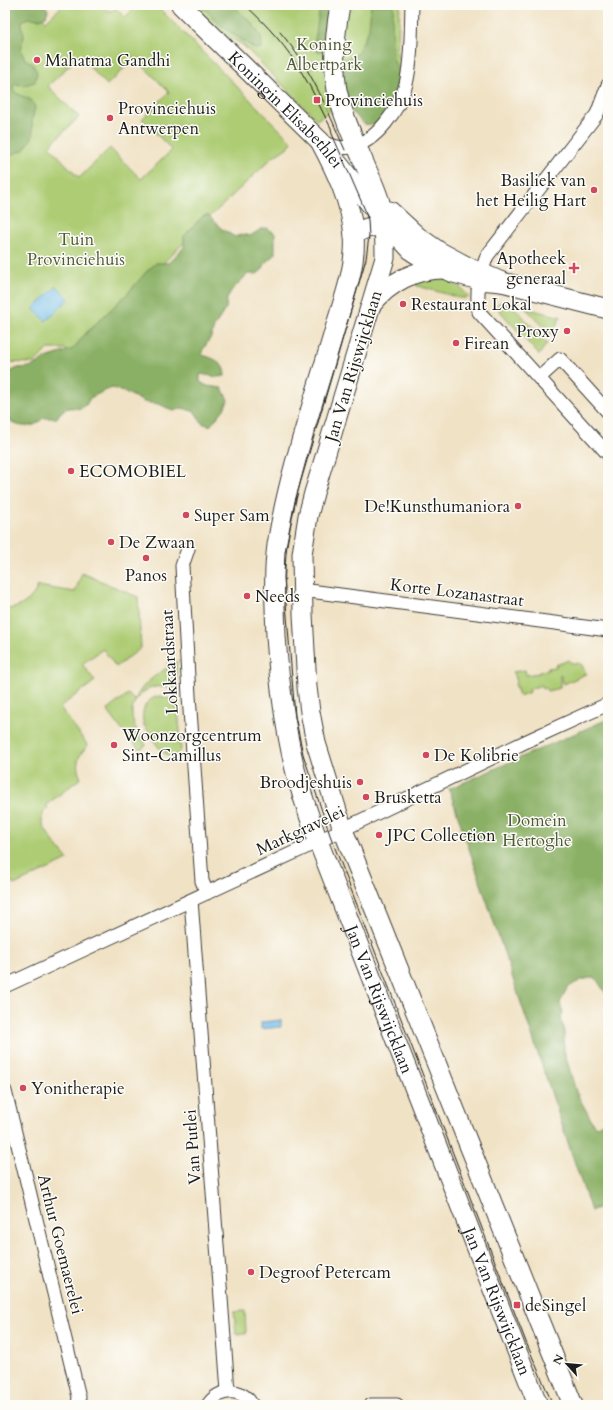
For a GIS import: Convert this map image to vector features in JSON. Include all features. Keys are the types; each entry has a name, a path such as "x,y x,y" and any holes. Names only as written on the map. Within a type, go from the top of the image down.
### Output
{"main road":[{"name":"Koningin Elisabethlei","path":"180,5 320,141 386,224 413,252 443,269"},
{"name":"Jan Van Rijswijcklaan","path":"340,5 334,46 335,72 338,90 342,105 381,206 386,224 385,258 308,516 302,554 302,590 307,687 310,712 316,743 343,830 573,1405"},
{"name":"Jan Van Rijswijcklaan","path":"320,141 344,193 352,221 354,236 353,257 346,288 296,461 285,505 277,547 268,580 275,621 282,704 294,765 318,841 537,1404"},
{"path":"375,188 385,205 416,236 480,276"},
{"path":"354,236 364,228 386,224 416,236"},
{"path":"371,304 388,287 405,277 420,271 443,269 480,276 608,309"},
{"path":"268,580 302,590"}],"street":[{"path":"320,141 340,148 357,145 373,136 381,129 402,96 406,85 409,66 412,5"},
{"path":"608,85 597,114 487,256 478,286 479,312 603,445 608,454"},
{"path":"539,378 560,359 608,412"},
{"name":"Lokkaardstraat","path":"188,549 182,566 187,658 202,881 207,893"},
{"name":"Korte Lozanastraat","path":"302,590 608,630"},
{"name":"Markgravelei","path":"5,986 343,830 527,740 608,704"},
{"name":"Van Putlei","path":"191,900 204,1052 228,1392"},
{"name":"Arthur Goemaerelei","path":"5,1091 79,1397 78,1405"},
{"path":"208,1405 220,1394 228,1392 236,1392 243,1395 252,1405"},
{"path":"370,1405 397,1405"}],"green space":[{"path":"5,5 45,5 48,10 46,16 40,19 28,18 22,21 24,34 21,51 25,59 32,63 37,72 35,82 24,85 14,84 13,89 16,93 31,100 35,107 32,120 33,136 24,150 5,157"},
{"name":"Tuin Provinciehuis","path":"30,5 46,21 63,5 102,5 106,10 112,11 115,8 125,17 137,5 156,5 292,142 288,147 273,157 214,213 70,355 65,349 48,349 34,363 5,362 5,31","holes":["79,56 107,85 135,58 169,92 142,119 172,150 141,179 110,148 79,178 49,146 79,117 48,86"]},
{"name":"Koning Albertpark","path":"193,5 400,5 397,56 405,65 398,89 388,106 354,93 317,120 243,45 221,33"},
{"path":"201,5 232,5 250,21 261,36 262,48 255,49 221,26"},
{"path":"320,5 331,5 323,51 319,52 315,50 314,47"},
{"path":"371,5 394,5 392,26 393,47 394,61 399,81 394,102 376,125 364,124 350,110 341,76 343,60 357,54 369,29"},
{"path":"208,215 222,229 235,237 242,234 250,236 261,229 267,228 275,233 275,254 266,262 262,270 257,274 248,274 231,291 227,299 226,308 214,327 211,337 202,351 202,355 214,359 221,364 225,376 217,377 200,374 200,382 207,386 222,388 228,400 224,409 210,426 202,423 195,412 183,408 174,411 159,404 144,402 113,388 90,398 86,405 80,409 69,408 64,410 57,418 43,418 35,425 30,426 21,426 12,422 6,415 4,408 5,374 18,368 31,367 46,358 73,349 86,333 128,293 147,271 156,263 168,263 184,247 184,236 203,216"},
{"path":"439,276 460,287 469,297 460,298 418,286 411,282"},
{"path":"500,302 515,308 547,343 539,355 499,310 497,305"},
{"path":"525,308 561,317 551,334"},
{"path":"82,573 138,597 141,648 116,667 103,649 82,664 95,681 60,707 88,746 81,753 78,761 78,769 81,778 46,805 48,808 44,812 42,818 48,834 68,860 14,885 5,873 5,609 10,609 25,603 32,596 38,586 75,592"},
{"path":"569,660 575,664 578,663 582,665 586,674 564,684 560,674 560,688 547,691 546,688 543,689 542,685 529,689 530,692 519,696 513,672 525,670 526,675 539,673 548,670 548,668 556,667 556,665"},
{"path":"176,661 176,687 158,687 146,690 139,696 132,709 135,727 146,745 139,750 132,740 130,741 107,710 128,694 135,701 140,690 153,677 168,667 168,662"},
{"path":"159,696 171,700 176,705 179,720 181,750 176,755 170,756 165,754 155,743 144,725 143,711 147,703"},
{"name":"Domein Hertoghe","path":"608,719 608,997 595,977 581,980 567,988 560,1003 563,1012 560,1020 564,1027 564,1050 576,1092 595,1127 604,1122 608,1109 608,1206 591,1211 449,789"},
{"path":"245,1311 246,1334 236,1334 234,1312"}],"water":[{"path":"57,286 69,299 46,321 33,309"},
{"path":"281,1020 281,1027 261,1029 261,1022"}],"tram line":[{"path":"245,5 269,28 283,45 306,80 331,128 332,134 368,220 369,236 366,259 295,501 285,552 284,578 295,716 303,754 330,835 526,1342 553,1405"},
{"path":"280,32 310,74 345,150"}],"place":[{"name":"Mahatma Gandhi","path":"37,60"},
{"name":"Provinciehuis","path":"317,100"},
{"name":"Provinciehuis Antwerpen","path":"110,118"},
{"name":"Basiliek van het Heilig Hart","path":"594,190"},
{"name":"Apotheek generaal","path":"574,268"},
{"name":"Restaurant Lokal","path":"403,304"},
{"name":"Proxy","path":"567,331"},
{"name":"Firean","path":"456,343"},
{"name":"ECOMOBIEL","path":"71,471"},
{"name":"De!Kunsthumaniora","path":"518,506"},
{"name":"Super Sam","path":"186,515"},
{"name":"De Zwaan","path":"111,542"},
{"name":"Panos","path":"146,558"},
{"name":"Needs","path":"247,596"},
{"name":"Woonzorgcentrum Sint-Camillus","path":"114,745"},
{"name":"De Kolibrie","path":"426,755"},
{"name":"Broodjeshuis","path":"360,782"},
{"name":"Brusketta","path":"366,797"},
{"name":"JPC Collection","path":"379,835"},
{"name":"Yonitherapie","path":"23,1088"},
{"name":"Degroof Petercam","path":"251,1272"},
{"name":"deSingel","path":"517,1305"}]}
